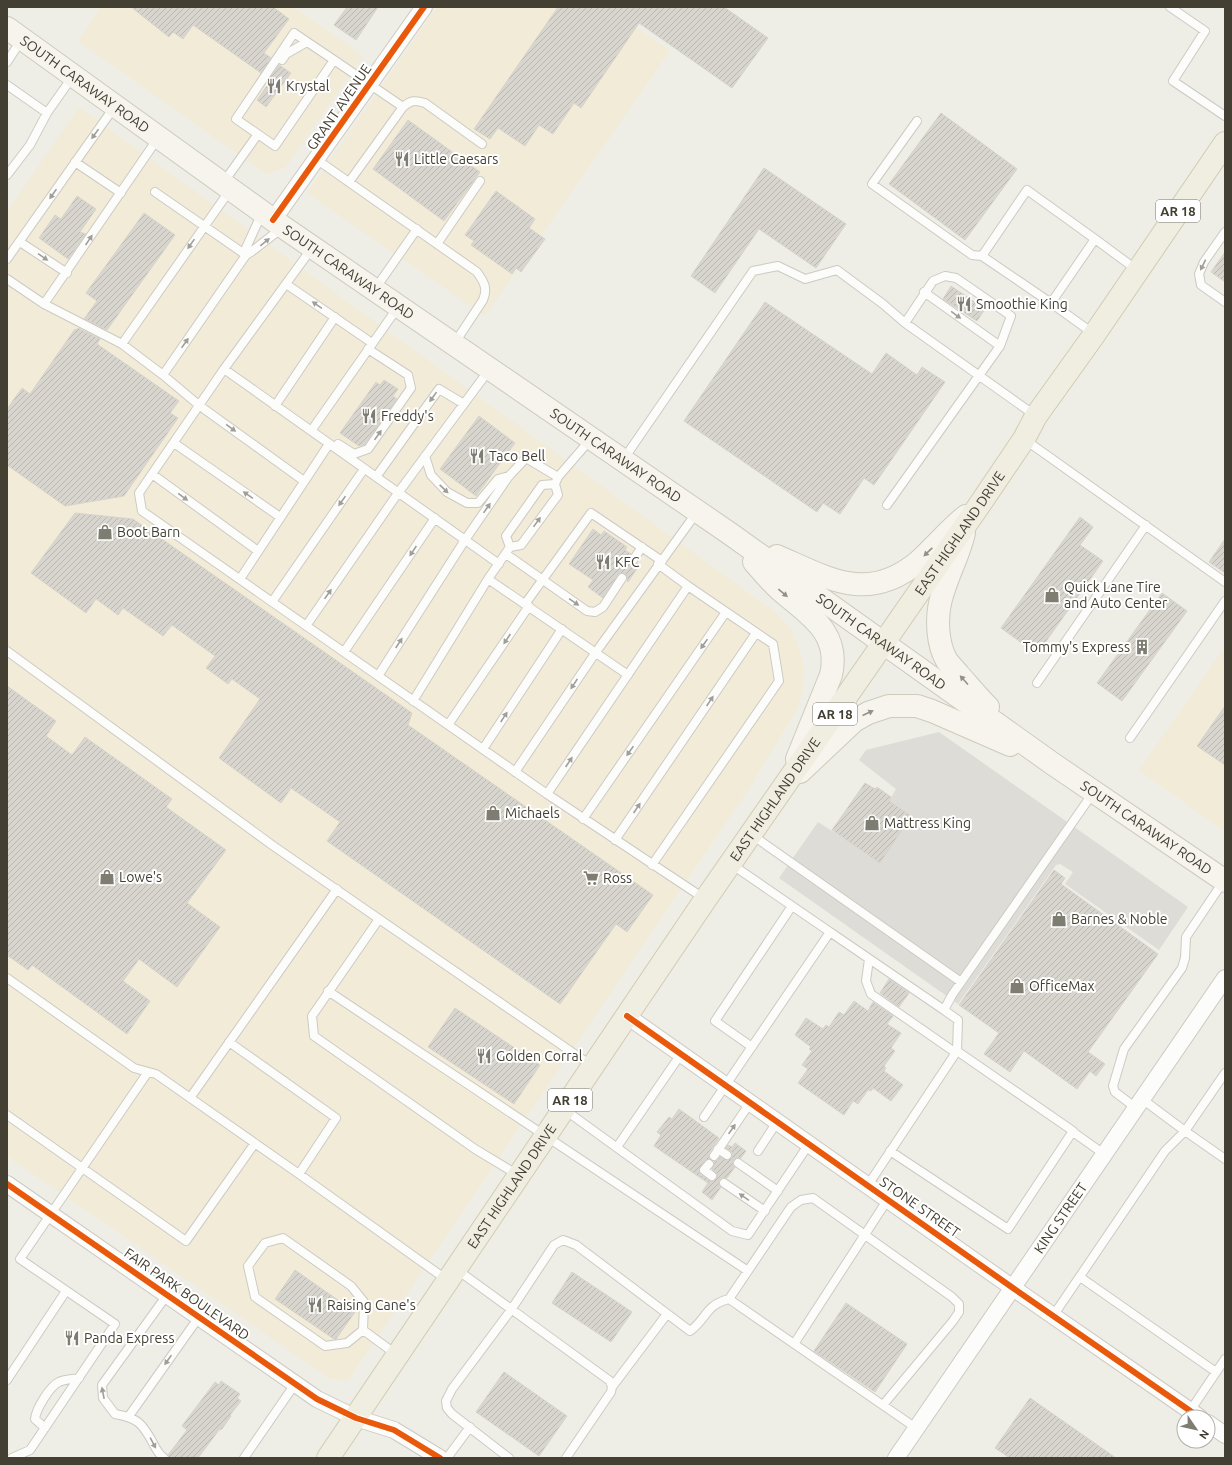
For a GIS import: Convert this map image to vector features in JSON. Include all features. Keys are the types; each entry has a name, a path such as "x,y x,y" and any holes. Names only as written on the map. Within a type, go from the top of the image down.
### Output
{"main road":[{"name":"SOUTH CARAWAY ROAD","path":"15,34 273,220 729,533 1053,764 1224,881"},
{"name":"EAST HIGHLAND DRIVE","path":"328,1458 705,900 752,835 1024,439 1036,416 1223,150"},
{"path":"729,533 824,577 853,585 865,585 888,580 904,572 918,562 960,521 972,515"},
{"path":"972,515 962,544 954,559 940,600 938,619 942,651 948,662 1014,734 1053,764"},
{"path":"729,533 778,588 824,629 834,655 831,675 787,784"},
{"path":"787,784 854,721 868,713 889,706 917,706 932,711 1053,764"}],"street":[{"name":"GRANT AVENUE","path":"273,220 424,7"},
{"name":"KING STREET","path":"896,1458 1225,978"},
{"name":"STONE STREET","path":"627,1016 1187,1409"},
{"name":"FAIR PARK BOULEVARD","path":"7,1184 317,1399 356,1418 394,1430 440,1458"},
{"path":"1216,1429 1225,1435"}],"lane":[{"path":"1170,7 1205,31 1173,81 1225,116"},
{"path":"334,60 275,146 236,119 294,33 307,42 334,60 403,107"},
{"path":"7,62 15,34"},
{"path":"244,125 246,111 286,54 307,42"},
{"path":"7,175 30,145 47,113 74,76"},
{"path":"7,85 47,113"},
{"path":"349,182 403,107 410,101 418,100 425,103 482,144"},
{"path":"7,259 115,106"},
{"path":"917,120 872,184 972,255 982,256 1094,334"},
{"path":"122,344 204,226 258,134"},
{"path":"44,304 67,273 159,138"},
{"path":"316,159 477,272 485,286 486,294 454,344"},
{"path":"75,162 122,193"},
{"path":"437,244 480,181"},
{"path":"982,256 1027,190 1138,271"},
{"path":"156,192 246,255"},
{"path":"246,255 246,248 273,220"},
{"path":"163,375 246,255 251,252 273,220"},
{"path":"375,290 417,230"},
{"path":"1225,232 1204,262 1199,274 1201,285 1225,302"},
{"path":"1051,303 1095,239"},
{"path":"20,242 67,273"},
{"path":"313,247 224,369 139,493 142,511 583,819 705,900"},
{"path":"623,461 753,271 778,266 805,279 837,270 883,304 905,323 1036,416"},
{"path":"887,505 1000,346 1011,316 956,278 945,276 932,281 905,323"},
{"path":"7,279 44,304 122,344 163,375 200,406 304,481"},
{"path":"224,369 275,406 354,454 368,449 411,388 408,375 335,317 286,284"},
{"path":"924,292 1000,346"},
{"path":"311,429 398,306"},
{"path":"275,406 335,317"},
{"path":"306,626 398,492 490,369"},
{"path":"376,476 439,389 464,404"},
{"path":"311,429 329,444 499,564"},
{"path":"591,439 556,481 542,484 506,536 508,551 543,579 587,610 595,612 602,606 622,578"},
{"path":"1024,439 1225,582"},
{"path":"174,443 280,517"},
{"path":"240,579 329,444"},
{"path":"425,456 431,475 446,492 467,503 478,503 498,479 510,476"},
{"path":"378,676 465,540 510,476 526,458 556,481 558,495 520,545 508,551 488,579 413,701"},
{"path":"272,602 364,469"},
{"path":"152,474 258,551"},
{"path":"515,772 596,652 697,511"},
{"path":"448,725 543,579 591,513 642,547 688,586 773,644 779,680 652,865"},
{"path":"344,652 435,518"},
{"path":"1037,683 1146,525"},
{"path":"633,560 642,547"},
{"path":"488,579 628,675"},
{"path":"547,794 688,586"},
{"path":"1130,738 1225,601"},
{"path":"583,819 726,612"},
{"path":"483,749 562,629"},
{"path":"615,840 756,633"},
{"path":"7,651 272,845 592,1066"},
{"path":"944,1010 961,982 1093,792"},
{"path":"752,835 961,982"},
{"path":"731,864 958,1020 957,1052 868,1185"},
{"path":"1224,881 1186,937 1185,958 1182,968 1124,1049 1113,1086 1115,1092 1139,1103 1185,1131 1225,1159"},
{"path":"190,1098 337,890"},
{"path":"752,1047 715,1021 792,906"},
{"path":"379,919 328,990 312,1016 314,1036 475,1149 519,1175"},
{"path":"704,1116 726,1086 830,932"},
{"path":"869,959 866,981 870,994 957,1052 1104,1154"},
{"path":"7,978 134,1068 156,1074 299,1174 451,1275 511,1310 610,1381 612,1387"},
{"path":"328,990 748,1271"},
{"path":"230,1042 336,1118 299,1174"},
{"path":"617,1147 681,1054"},
{"path":"12,1458 30,1450 115,1324 20,1259 148,1072"},
{"path":"1053,1316 1165,1151 1185,1131 1225,1073"},
{"path":"727,1155 716,1152 750,1103"},
{"path":"564,1109 732,1231 748,1236 809,1144"},
{"path":"7,1114 186,1240 255,1143"},
{"path":"758,1150 777,1122"},
{"path":"890,1151 1008,1229 1073,1132"},
{"path":"738,1163 778,1191"},
{"path":"709,1164 704,1170 712,1176"},
{"path":"724,1183 765,1210"},
{"path":"509,1458 452,1414 447,1408 446,1401 452,1389 511,1310 554,1245 563,1240 576,1245 690,1331 698,1325 704,1315 713,1306 719,1302 729,1299 791,1207 801,1200 813,1198 952,1296 959,1304 959,1312 883,1405"},
{"path":"794,1344 888,1199"},
{"path":"283,1238 351,1286 364,1302 363,1330 347,1343 325,1346 255,1297 248,1266 265,1243 283,1238"},
{"path":"1080,1277 1216,1372"},
{"path":"7,1380 66,1291"},
{"path":"164,1458 159,1454 144,1426 129,1416 115,1414 103,1398 102,1385 167,1295"},
{"path":"729,1299 916,1428"},
{"path":"566,1458 611,1392 612,1387 667,1314"},
{"path":"129,1416 199,1317"},
{"path":"363,1330 397,1356"},
{"path":"1197,1409 1216,1372 1225,1359"},
{"path":"45,1428 35,1419 36,1413 52,1388 60,1381 78,1378"},
{"path":"244,1458 295,1384"},
{"path":"447,1458 470,1427"}],"shaded area":[{"path":"101,7 294,7 363,56 285,168 266,174 78,41"},
{"path":"437,7 607,7 670,51 485,316 307,193"},
{"path":"79,107 775,612 790,628 799,648 804,669 802,692 798,708 748,790 349,1379 341,1381 331,1379 7,1156 7,212"},
{"path":"1225,647 1225,832 1139,770"},
{"path":"939,732 1188,907 1159,950 1065,884 1073,872 1060,864 1056,865 958,1004 779,878 818,822 880,862 911,816 889,801 896,789 859,760 866,750"}],"building":[{"path":"131,7 273,7 289,19 264,53 271,58 261,73 193,25 183,39 173,32 169,37"},
{"path":"347,7 378,7 356,40 334,25"},
{"path":"558,7 724,7 768,38 732,88 639,23 581,108 574,103 553,134 539,125 525,146 498,128 490,139 474,129"},
{"name":"Krystal","path":"279,65 291,73 266,107 257,100 271,80 269,79"},
{"path":"941,113 1017,169 965,240 889,184"},
{"path":"408,120 480,172 444,221 373,169"},
{"path":"764,168 846,224 816,268 759,229 715,293 691,276"},
{"path":"496,191 535,219 529,228 545,239 521,272 516,268 512,274 471,245 474,241 465,235"},
{"path":"77,196 96,209 80,232 86,234 68,259 39,238 55,215 61,219"},
{"path":"144,213 175,235 107,330 84,319 97,301 86,293"},
{"path":"1225,252 1225,282 1211,272"},
{"name":"Smoothie King","path":"951,286 985,309 977,321 943,299"},
{"path":"765,302 872,374 886,353 917,375 922,367 945,382 874,485 864,478 840,514 823,503 817,512 684,421"},
{"path":"78,328 100,339 97,344 179,401 170,413 178,418 124,496 65,506 7,465 7,409 22,388 30,394 75,329 76,330"},
{"name":"Freddy's","path":"384,380 398,389 393,396 397,399 365,444 359,446 340,433 376,382 380,385"},
{"name":"Taco Bell","path":"479,416 515,443 476,496 440,469"},
{"path":"75,513 133,519 412,713 408,725 653,895 627,932 616,924 560,1004 327,841 340,822 291,788 281,803 219,758 260,699 232,679 228,684 206,668 215,656 172,625 163,636 123,608 118,615 96,599 86,613 31,573"},
{"name":"Quick Lane Tire and Auto Center","path":"1080,517 1093,527 1080,545 1103,561 1037,654 1001,628"},
{"name":"KFC","path":"593,529 601,535 604,531 627,547 625,550 631,554 628,559 628,563 632,565 638,563 640,564 628,582 625,574 622,573 618,575 603,598 588,587 593,580 569,564"},
{"path":"1225,539 1225,573 1209,562"},
{"name":"Tommy's Express","path":"1162,593 1187,611 1122,701 1097,683"},
{"name":"Lowe's","path":"7,686 56,721 46,736 72,755 85,737 172,799 166,807 226,850 187,903 220,927 177,987 139,959 123,981 150,1001 127,1034 32,965 28,970 7,955"},
{"path":"1225,706 1225,765 1197,746"},
{"name":"Mattress King","path":"865,783 875,789 877,787 891,797 889,801 911,816 880,863 832,830"},
{"path":"1054,870 1065,878 1061,884 1158,954 1088,1052 1105,1064 1096,1076 1090,1071 1077,1089 1024,1051 1010,1072 984,1054 999,1033 959,1005"},
{"path":"889,979 909,993 899,1007 880,993"},
{"path":"854,1001 868,1011 873,1002 893,1016 887,1024 901,1033 891,1048 895,1051 884,1066 886,1068 884,1071 903,1085 891,1101 873,1088 871,1091 868,1090 858,1104 853,1101 844,1115 798,1083 808,1069 802,1065 812,1051 809,1049 811,1047 795,1035 806,1018 823,1029 826,1025 829,1027 839,1012 844,1015"},
{"name":"Golden Corral","path":"455,1008 540,1065 514,1104 428,1047"},
{"path":"679,1109 719,1138 709,1153 709,1159 705,1160 699,1169 700,1174 709,1180 714,1181 717,1177 717,1174 712,1169 714,1161 717,1161 720,1157 727,1160 732,1158 732,1152 726,1148 728,1145 732,1147 735,1143 746,1151 741,1158 736,1158 733,1160 733,1165 735,1167 727,1178 722,1178 719,1180 719,1185 721,1187 712,1200 702,1192 708,1183 654,1146 661,1135 657,1132 669,1117 672,1119"},
{"name":"Raising Cane's","path":"295,1270 355,1312 336,1339 275,1299"},
{"path":"572,1272 632,1312 611,1342 552,1303"},
{"path":"846,1303 907,1344 875,1392 814,1351"},
{"path":"504,1372 567,1416 539,1456 476,1412"},
{"path":"221,1381 240,1394 237,1398 241,1401 230,1415 231,1416 198,1458 169,1458 168,1455 187,1430 182,1426 215,1382 219,1385"},
{"path":"1030,1398 1116,1458 1010,1458 995,1448"}],"cycle path":[{"path":"273,220 424,7"},
{"path":"627,1016 1187,1409"},
{"path":"7,1184 317,1399 356,1418 394,1430 440,1458"}],"place":[{"name":"Krystal","path":"274,86"},
{"name":"Little Caesars","path":"402,159"},
{"name":"Smoothie King","path":"964,304"},
{"name":"Freddy's","path":"369,416"},
{"name":"Taco Bell","path":"477,456"},
{"name":"Boot Barn","path":"105,532"},
{"name":"KFC","path":"603,562"},
{"name":"Quick Lane Tire and Auto Center","path":"1052,595"},
{"name":"Tommy's Express","path":"1142,647"},
{"name":"Michaels","path":"493,813"},
{"name":"Mattress King","path":"872,823"},
{"name":"Lowe's","path":"107,877"},
{"name":"Ross","path":"591,878"},
{"name":"Barnes & Noble","path":"1059,919"},
{"name":"OfficeMax","path":"1017,986"},
{"name":"Golden Corral","path":"484,1056"},
{"name":"Raising Cane's","path":"315,1305"},
{"name":"Panda Express","path":"72,1338"}]}
